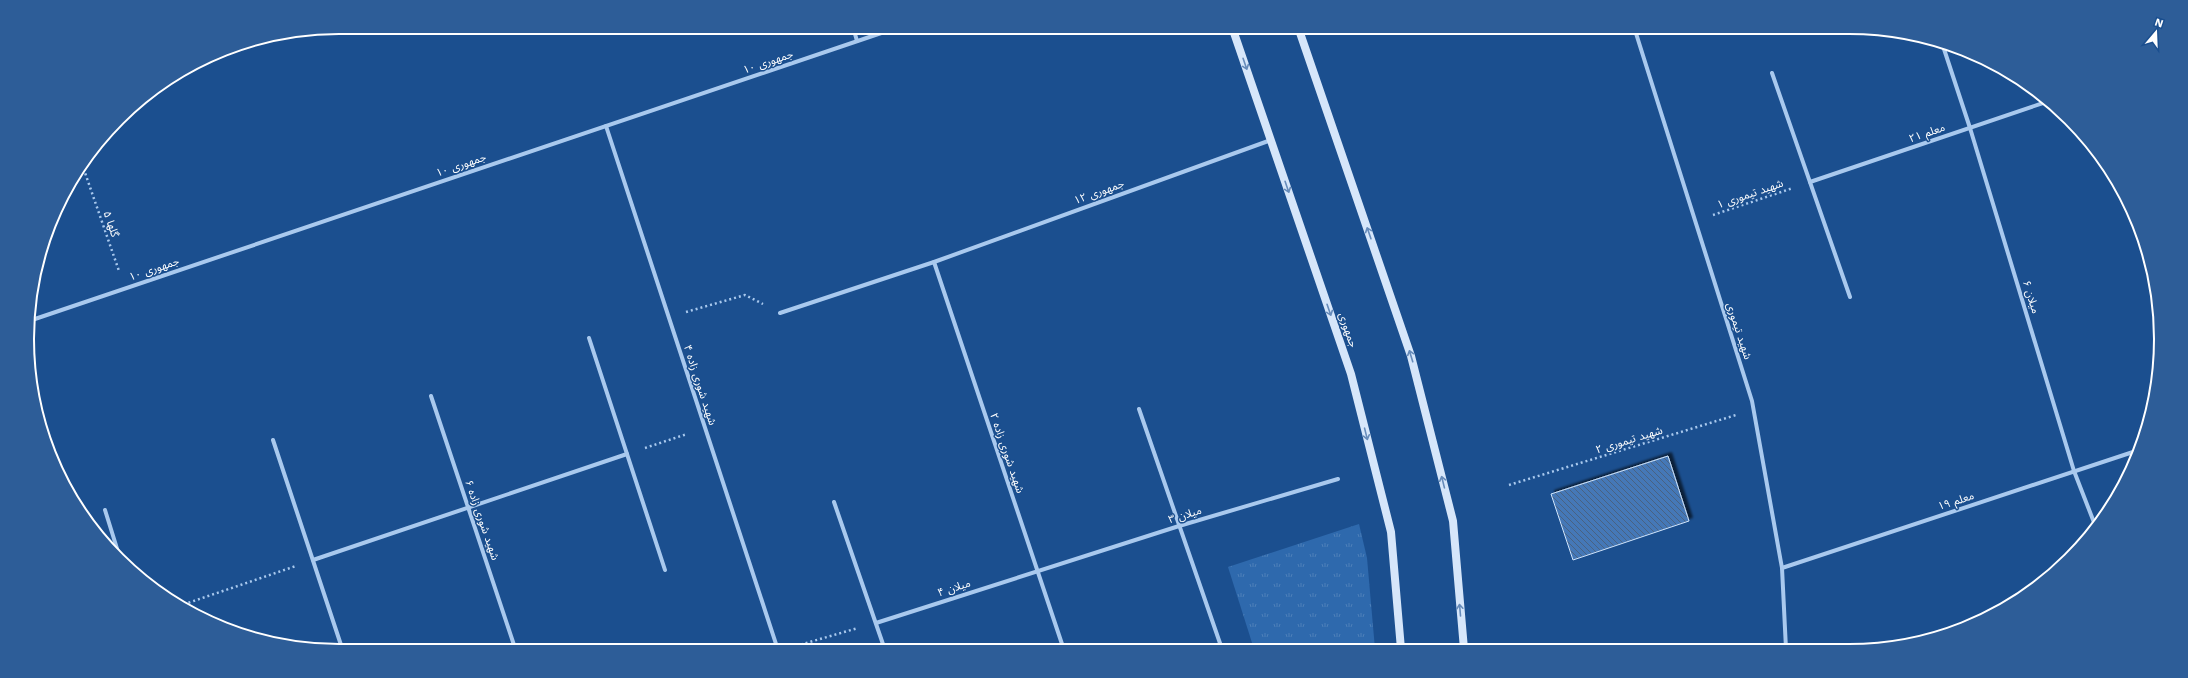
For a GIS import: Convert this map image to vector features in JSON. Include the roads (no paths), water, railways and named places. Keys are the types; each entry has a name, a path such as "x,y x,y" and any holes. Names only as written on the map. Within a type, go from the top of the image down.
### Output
{"main road":[{"name":"جمهوری","path":"1234,34 1351,374 1391,532 1401,644"},
{"path":"1300,34 1411,356 1453,521 1464,644"}],"street":[{"path":"855,34 857,41"},
{"name":"جمهوری ۱۰","path":"35,319 878,34"},
{"name":"شهید تیموری","path":"1636,34 1754,410 1782,568 1786,644"},
{"name":"میلان ۶","path":"1944,49 1970,128 2074,471 2094,521"},
{"path":"1772,73 1850,297"},
{"name":"معلم ۲۱","path":"1810,182 2042,103"},
{"name":"شهید شوری زاده ۴","path":"606,126 776,644"},
{"name":"جمهوری ۱۲","path":"780,313 934,262 1271,140"},
{"name":"شهید شوری زاده ۲","path":"934,262 1062,644"},
{"path":"589,338 665,570"},
{"name":"شهید شوری زاده ۶","path":"431,396 514,644"},
{"path":"1139,409 1220,644"},
{"path":"273,440 341,644"},
{"name":"معلم ۱۹","path":"1782,568 2132,452"},
{"path":"313,560 627,454"},
{"name":"میلان ۳","path":"1038,571 1179,526 1338,478"},
{"path":"834,502 883,644"},
{"path":"104,510 116,548"},
{"name":"میلان ۴","path":"876,623 1038,571"}]}
